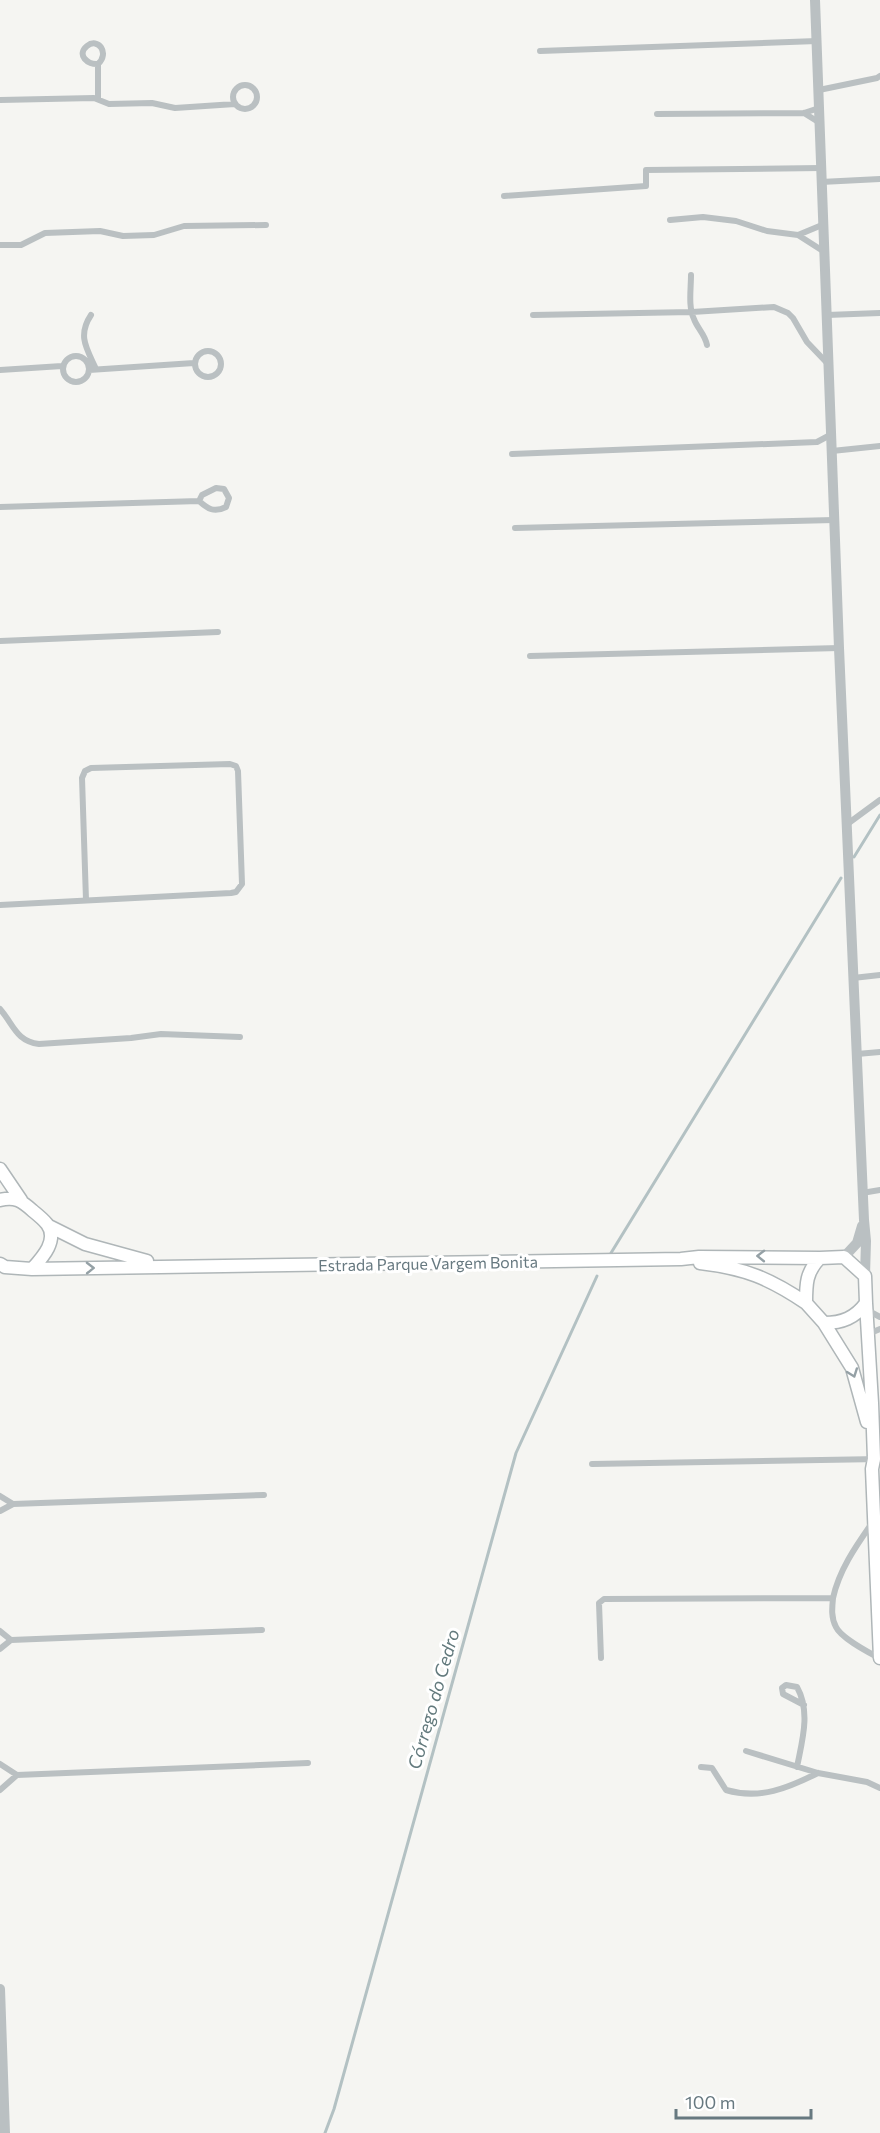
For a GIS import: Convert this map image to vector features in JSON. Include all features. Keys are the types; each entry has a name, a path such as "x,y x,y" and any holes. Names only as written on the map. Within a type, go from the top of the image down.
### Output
{"main road":[{"path":"0,1169 21,1200"},
{"path":"0,1200 11,1198 21,1200"},
{"name":"Estrada Parque Vargem Bonita","path":"21,1200 49,1226 85,1244 132,1259 175,1266"},
{"path":"32,1269 49,1248 51,1238 49,1226"},
{"name":"Estrada Parque Vargem Bonita","path":"6,1266 32,1269 705,1257 820,1258"},
{"path":"873,1462 866,1419 852,1368 824,1323 806,1303 808,1272 820,1258 844,1257 865,1276 873,1462 880,1658"},
{"name":"Estrada Parque Vargem Bonita","path":"681,1259 737,1268 771,1280 806,1303"},
{"path":"824,1323 845,1321 866,1306"}],"street":[{"path":"815,0 838,648 866,1241 865,1276"},
{"path":"540,51 817,41"},
{"path":"98,64 99,99"},
{"path":"819,90 880,76"},
{"path":"0,100 99,99 109,104 153,102 175,108 235,104"},
{"path":"657,114 804,113 819,108"},
{"path":"804,113 820,123"},
{"path":"504,196 646,186 646,170 821,168"},
{"path":"821,182 880,179"},
{"path":"670,220 717,218 736,221 767,231 798,235 823,251"},
{"path":"0,245 21,244 45,233 100,231 123,236 163,233 184,226 266,225"},
{"path":"798,235 822,225"},
{"path":"691,275 694,321 706,339 707,345"},
{"path":"533,315 692,312 770,307 781,309 793,318 807,342 828,364"},
{"path":"827,315 880,313"},
{"path":"91,315 85,323 83,334 93,370"},
{"path":"206,350 215,352 221,359 220,369 214,376 205,377 196,372 194,363 197,354 206,350"},
{"path":"93,370 81,357 73,356 66,359 62,366 63,375 70,381 78,382 86,378 93,370 194,363"},
{"path":"0,370 62,366"},
{"path":"512,454 817,442 831,434"},
{"path":"817,442 832,452 880,446"},
{"path":"0,507 199,501 207,509 219,511 226,507 229,498 224,489 216,488 202,495 199,501"},
{"path":"515,528 834,520"},
{"path":"0,641 218,632"},
{"path":"530,656 838,648"},
{"path":"0,905 231,892 238,890 242,884 236,766 230,764 91,768 85,771 82,778 86,900"},
{"path":"846,825 880,800"},
{"path":"853,978 880,975"},
{"path":"0,1009 20,1037 28,1042 39,1044 161,1034 240,1037"},
{"path":"857,1054 880,1053"},
{"path":"862,1193 880,1190"},
{"path":"844,1257 856,1243 864,1220"},
{"path":"0,1275 6,1266"},
{"path":"866,1306 880,1317"},
{"path":"867,1335 880,1329"},
{"path":"592,1464 873,1462"},
{"path":"0,1496 13,1504"},
{"path":"0,1511 13,1504 264,1496"},
{"path":"874,1520 857,1544 836,1583 832,1616 837,1629 866,1651 880,1658"},
{"path":"601,1658 598,1614 599,1603 604,1599 833,1598"},
{"path":"0,1649 11,1640 262,1629"},
{"path":"0,1631 11,1640"},
{"path":"797,1767 803,1743 804,1705"},
{"path":"746,1751 818,1773 867,1782 880,1788"},
{"path":"0,1764 17,1775 308,1763"},
{"path":"701,1767 712,1768 726,1790 740,1794 777,1792 818,1773"},
{"path":"0,1790 17,1775"},
{"path":"0,1989 2,2116 5,2133"}],"waterway":[{"path":"854,857 880,815"},
{"path":"611,1253 841,878"},
{"name":"Córrego do Cedro","path":"325,2133 334,2109 516,1453 597,1276"}]}
